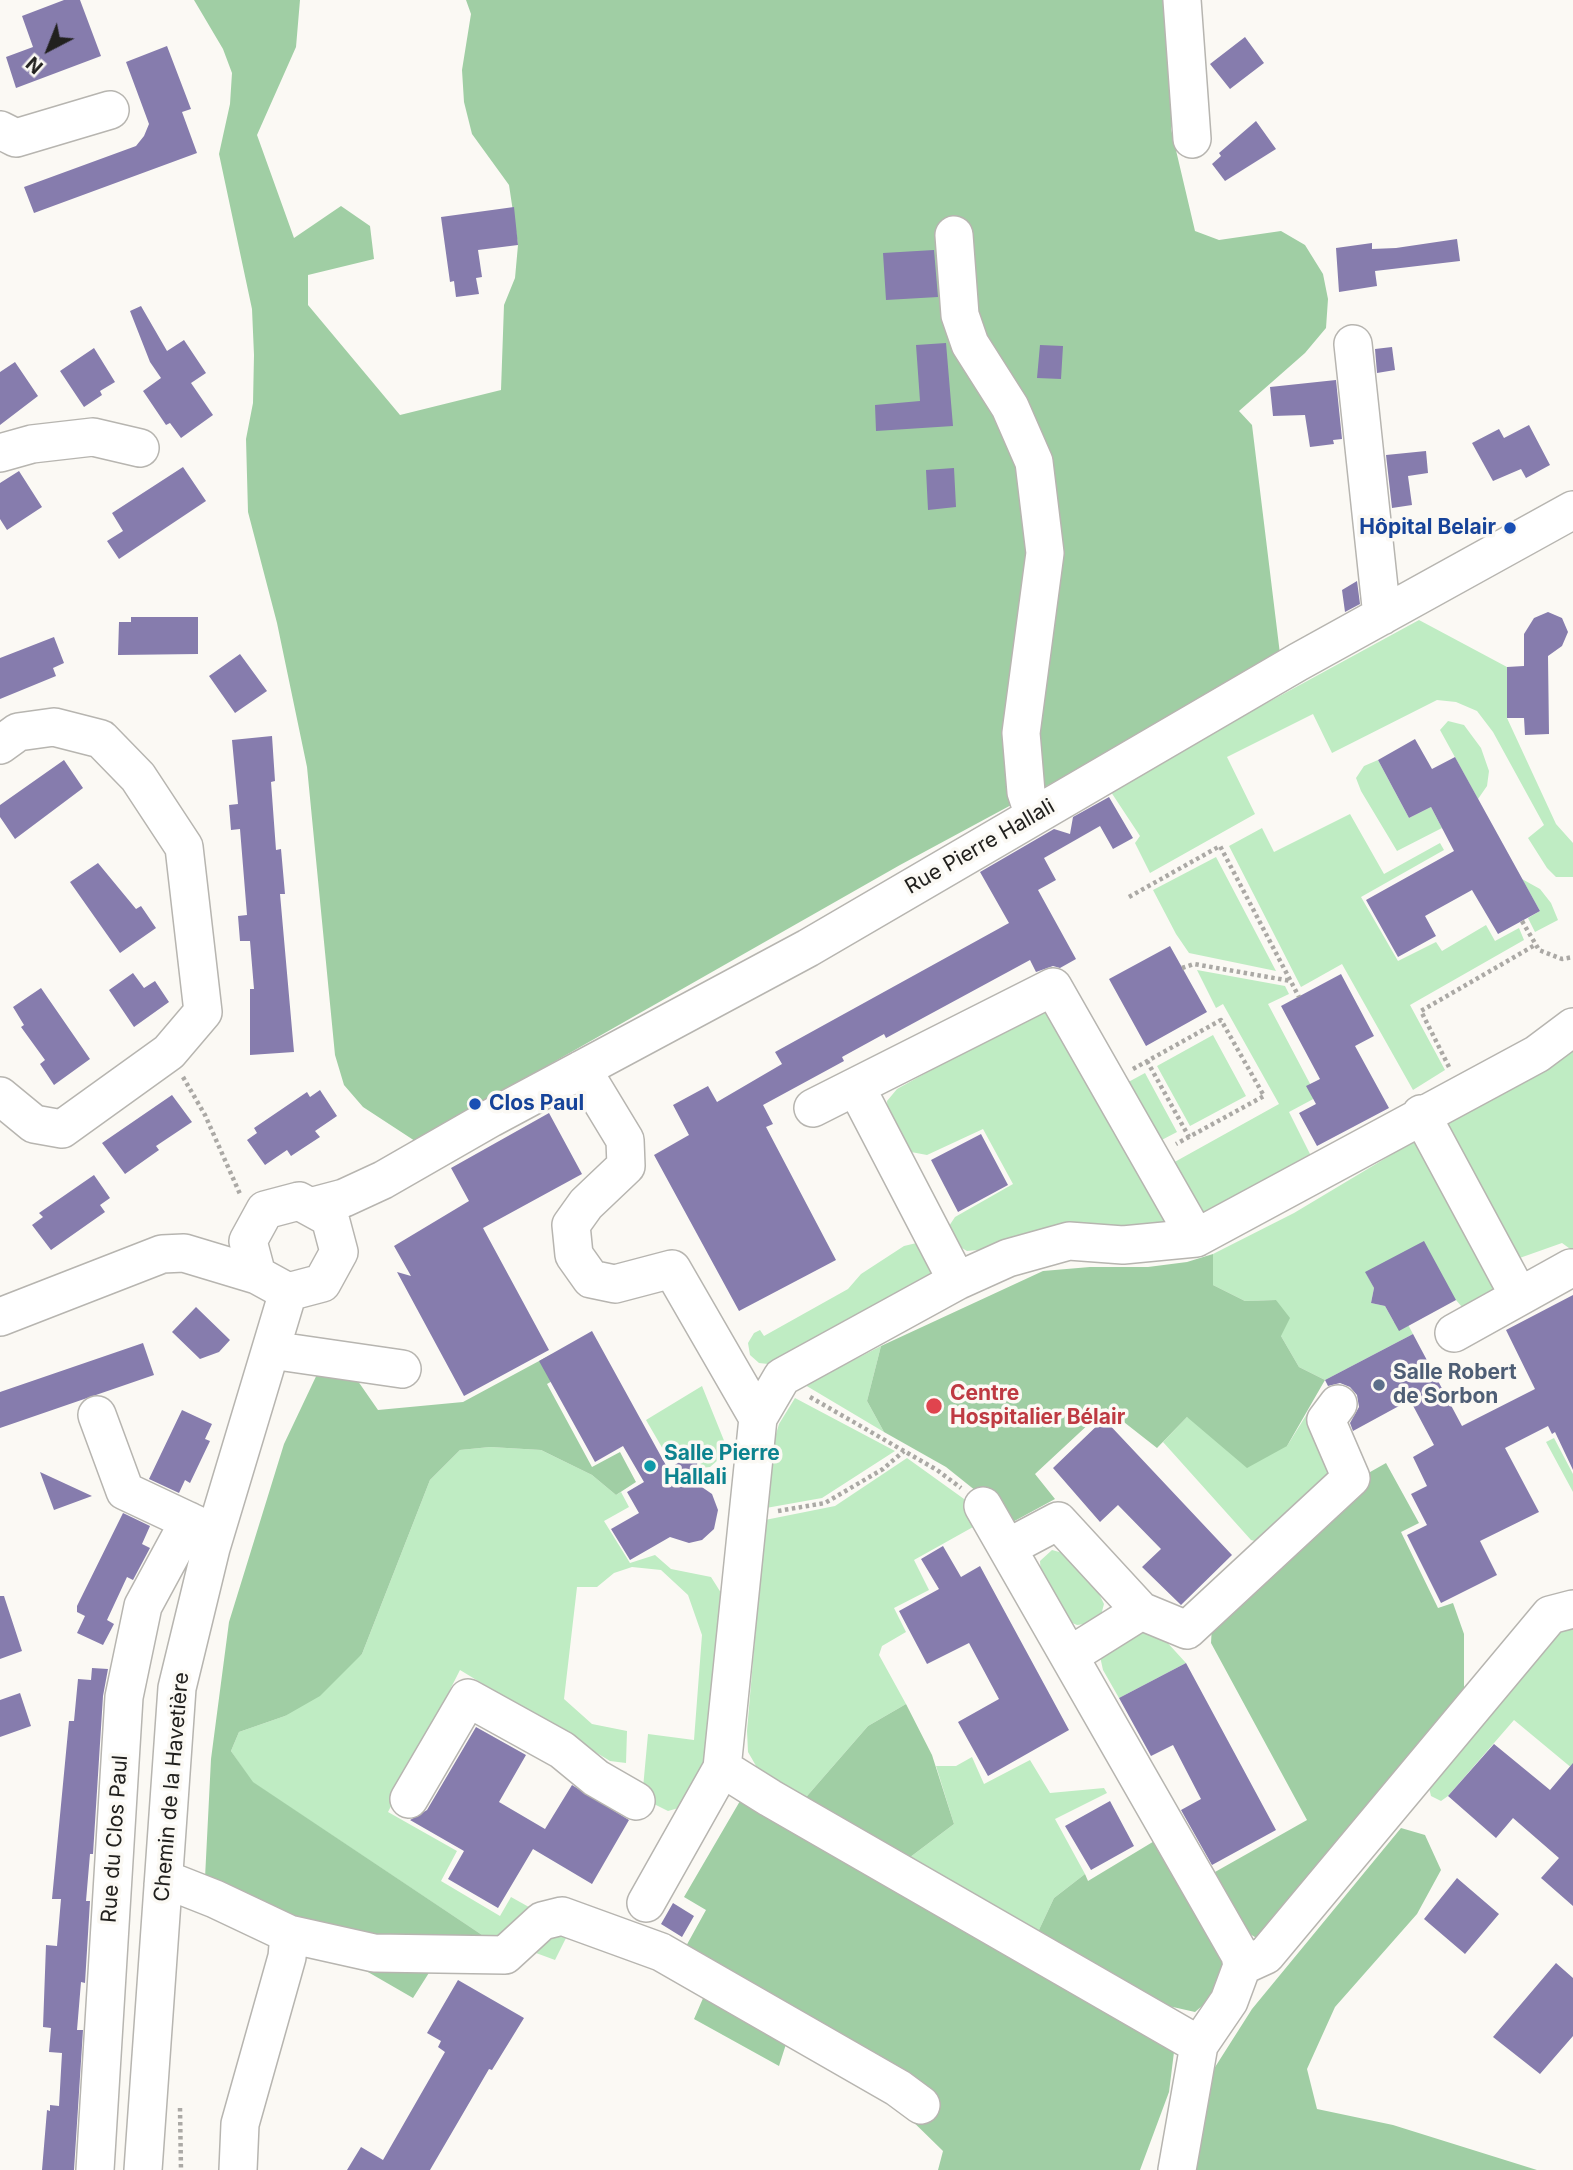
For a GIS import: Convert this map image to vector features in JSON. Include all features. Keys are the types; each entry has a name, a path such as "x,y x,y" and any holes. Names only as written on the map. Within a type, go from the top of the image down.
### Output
{"street":[{"path":"1182,0 1192,139"},
{"path":"0,130 16,138 110,110"},
{"path":"954,235 960,315 970,344 1010,407 1034,462 1045,553 1021,733 1026,792 1034,816"},
{"path":"1353,344 1382,616"},
{"path":"0,453 32,444 93,437 140,448"},
{"name":"Rue Pierre Hallali","path":"310,1207 344,1198 383,1180 808,948 1382,616 1573,510"},
{"path":"0,745 18,732 54,727 101,738 138,777 184,847 203,1012 169,1052 62,1129 34,1124 0,1096"},
{"path":"813,1108 1054,987 1196,1238"},
{"path":"646,1903 722,1768 758,1418 782,1377 957,1281 1008,1258 1069,1241 1123,1245 1196,1238 1420,1114 1537,1054 1573,1027"},
{"path":"582,1069 625,1140 626,1166 586,1204 571,1224 574,1255 591,1279 615,1284 672,1269 758,1418"},
{"path":"856,1087 957,1281"},
{"path":"1420,1114 1520,1296"},
{"name":"Rue Pierre Hallali","path":"339,1252 352,1216 383,1180"},
{"path":"0,1317 162,1254 184,1253 272,1283 322,1283 339,1252 330,1218 299,1200 258,1214 184,1253"},
{"path":"258,1214 248,1241 272,1283"},
{"path":"1454,1333 1571,1268"},
{"name":"Chemin de la Havetière","path":"143,2170 177,1688 202,1528 271,1350 272,1283"},
{"path":"271,1350 402,1369"},
{"path":"1007,1548 1058,1521 1141,1611 1187,1629 1351,1478 1326,1420 1338,1404"},
{"path":"97,1415 125,1491 202,1528"},
{"path":"983,1506 1240,1955 1242,1966 1229,2001 1199,2045 1177,2170"},
{"name":"Rue du Clos Paul","path":"95,2170 124,1697 143,1606 202,1528"},
{"path":"1242,1966 1266,1955 1550,1615 1573,1609"},
{"path":"1069,1656 1141,1611"},
{"path":"409,1799 468,1698 562,1750 596,1778 636,1801"},
{"path":"722,1768 1199,2045"},
{"path":"163,1884 177,1884 215,1899 289,1934 374,1953 505,1955 542,1921 562,1916 661,1952 898,2088 921,2105"},
{"path":"238,2170 240,2124 287,1957 289,1934"},
{"path":"109,1938 159,1943"}],"path":[{"path":"1129,897 1220,846 1299,997"},
{"path":"1522,921 1539,950 1562,959 1573,957"},
{"path":"1462,1093 1421,1011 1535,945"},
{"path":"1182,968 1194,964 1291,981"},
{"path":"1108,1083 1221,1020 1264,1096 1150,1158"},
{"path":"169,1052 258,1214"},
{"path":"1147,1061 1189,1136"},
{"path":"805,1394 937,1470 983,1506"},
{"path":"772,1513 825,1503 883,1469 904,1451"},
{"path":"180,2100 181,2170"}],"green space":[{"path":"194,0 300,0 296,47 257,135 294,238 341,206 370,226 374,259 308,275 308,305 400,415 501,390 504,305 515,278 518,245 509,185 472,134 464,102 462,70 471,14 466,0 1174,0 1187,75 1171,101 1171,129 1195,231 1219,240 1281,231 1305,245 1323,274 1328,299 1326,328 1305,353 1239,411 1252,425 1280,654 1065,776 900,865 415,1141 363,1107 344,1085 335,1055 307,767 277,623 248,512 246,439 253,403 252,309 219,154 230,104 232,73 223,49"},
{"path":"1419,620 1507,667 1507,718 1556,824 1573,843 1573,877 1556,877 1528,838 1544,825 1493,732 1477,711 1456,702 1437,700 1332,753 1313,714 1227,757 1255,814 1150,873 1135,843 1140,836 1109,789"},
{"path":"1448,721 1464,725 1481,748 1489,771 1487,786 1478,799 1440,730"},
{"path":"1378,760 1409,818 1431,807 1442,828 1397,851 1356,778 1364,766"},
{"path":"1350,814 1384,874 1440,843 1444,850 1361,897 1398,961 1436,942 1442,951 1486,925 1495,941 1519,928 1524,940 1410,1005 1445,1070 1413,1090 1342,964 1301,987 1229,846 1262,828 1274,852"},
{"path":"1216,857 1276,971 1189,953 1176,934 1153,890"},
{"path":"1522,879 1540,889 1551,903 1558,920 1535,932 1528,918 1540,911"},
{"path":"1197,970 1285,986 1289,994 1268,1004 1317,1097 1289,1112 1314,1162 1227,1209 1200,1213 1162,1169 1279,1104 1223,1004 1216,1008"},
{"path":"1041,1009 1055,1009 1170,1214 1161,1233 967,1251 950,1241 949,1226 955,1217 1013,1184 983,1129 927,1155 911,1152 888,1118 887,1101 897,1089"},
{"path":"1213,1035 1246,1096 1190,1126 1157,1066"},
{"path":"1573,1038 1573,1251 1562,1243 1514,1260 1436,1121"},
{"path":"1145,1073 1177,1132 1154,1144 1121,1086"},
{"path":"1421,1137 1497,1286 1479,1302 1462,1307 1456,1300 1366,1273 1374,1288 1371,1303 1385,1306 1394,1322 1404,1317 1413,1334 1325,1380 1299,1367 1281,1336 1276,1300 1245,1301 1213,1285 1213,1254 1294,1213"},
{"path":"925,1241 934,1271 905,1293 786,1357 768,1364 759,1363 750,1355 748,1343 754,1333 760,1330 764,1336 848,1289 861,1274 904,1246"},
{"path":"1213,1254 1213,1285 1245,1301 1276,1300 1290,1318 1281,1336 1299,1367 1325,1380 1287,1446 1247,1468 1187,1417 1157,1448 1106,1408 1035,1474 1055,1499 1009,1524 981,1495 946,1467 884,1432 867,1401 881,1346 1043,1271 1090,1267 1148,1267 1187,1262"},
{"path":"881,1346 867,1401 884,1432 805,1385"},
{"path":"552,1354 563,1375 547,1384 592,1467 620,1452 636,1482 616,1495 592,1475 541,1450 490,1447 460,1450 430,1480 362,1654 320,1696 285,1716 239,1732 231,1751 253,1782 503,1949 439,1957 413,1998 205,1878 211,1759 229,1622 284,1444 320,1368 353,1374 378,1410 463,1402"},
{"path":"702,1386 725,1443 718,1460 710,1467 701,1468 699,1447 671,1463 646,1420"},
{"path":"795,1398 895,1451 822,1498 766,1508 770,1454 779,1424"},
{"path":"1310,1409 1342,1468 1266,1544 1251,1540 1163,1442 1187,1417 1287,1446"},
{"path":"1554,1438 1573,1474 1573,1492 1546,1442"},
{"path":"490,1447 541,1450 592,1475 616,1495 621,1492 629,1507 604,1521 630,1563 655,1555 671,1569 711,1577 723,1596 705,1759 695,1790 682,1807 668,1811 650,1802 643,1788 648,1734 694,1740 702,1635 688,1595 661,1570 632,1567 614,1573 597,1587 577,1587 564,1699 592,1724 627,1731 626,1763 610,1761 460,1670 388,1812 457,1851 441,1881 500,1916 511,1897 570,1930 555,1960 536,1953 503,1949 252,1782 231,1751 239,1732 285,1716 362,1654 430,1480 460,1450"},
{"path":"907,1458 971,1504 982,1522 914,1560 929,1590 894,1608 906,1632 882,1646 879,1655 906,1704 868,1726 801,1803 759,1771 748,1752 747,1731 765,1520 835,1506"},
{"path":"1386,1463 1419,1523 1401,1532 1438,1608 1453,1603 1464,1634 1464,1693 1260,1940 1248,1933 1228,1906 1215,1872 1307,1820 1211,1643 1212,1625 1356,1480"},
{"path":"1052,1550 1070,1555 1089,1573 1104,1604 1101,1615 1092,1623 1077,1625 1065,1620 1041,1576 1040,1561"},
{"path":"1573,1625 1573,1769 1514,1720 1448,1796 1441,1801 1431,1796 1429,1788 1549,1637"},
{"path":"1154,1628 1186,1663 1119,1698 1103,1670 1099,1652 1128,1632"},
{"path":"906,1704 932,1755 954,1824 905,1861 801,1803 868,1726"},
{"path":"972,1757 984,1784 1030,1760 1050,1793 1104,1788 1107,1793 1055,1819 1085,1874 1054,1898 1038,1932 905,1861 954,1824 936,1766 956,1766"},
{"path":"740,1801 1174,2052 1169,2092 1140,2170 938,2170 943,2151 898,2107 787,2041 779,2066 694,2019 704,1996 669,1977 706,1910 684,1897"},
{"path":"1401,1828 1425,1835 1441,1870 1417,1914 1335,2007 1307,2069 1317,2109 1393,2125 1537,2170 1194,2170 1203,2086 1252,2009"},
{"path":"1156,1840 1227,1966 1218,1992 1195,2012 1164,2005 1038,1932 1054,1898 1085,1874 1088,1881"}],"building":[{"path":"64,0 80,0 101,56 16,88 6,57 33,47 22,16"},
{"path":"1245,37 1264,63 1230,89 1210,64"},
{"path":"167,46 191,109 182,112 197,153 34,213 24,187 136,146 144,136 149,124 126,62"},
{"path":"1256,121 1276,149 1225,181 1212,164 1221,156 1219,153"},
{"path":"514,207 518,245 478,250 482,277 476,278 479,294 456,297 454,281 450,282 441,217"},
{"path":"1457,239 1460,261 1375,271 1377,286 1339,292 1336,248 1372,243 1372,249 1396,248"},
{"path":"934,250 938,297 886,300 883,253"},
{"path":"141,306 167,351 184,340 206,373 191,383 213,415 181,438 170,423 166,425 143,391 161,378 150,362 130,311"},
{"path":"946,343 953,426 876,431 875,405 920,401 916,345"},
{"path":"1040,345 1063,346 1061,379 1037,378"},
{"path":"1392,347 1395,370 1377,373 1375,349"},
{"path":"94,348 115,382 100,391 102,395 84,407 60,371"},
{"path":"15,362 38,396 0,425 0,372"},
{"path":"1336,380 1342,439 1333,440 1334,444 1310,447 1305,415 1273,416 1270,387"},
{"path":"1529,425 1550,465 1526,478 1521,469 1493,481 1472,443 1499,429 1504,438"},
{"path":"1426,451 1428,473 1408,476 1412,505 1392,508 1386,455"},
{"path":"183,467 206,501 119,559 107,541 123,531 112,513"},
{"path":"954,468 956,507 928,510 926,470"},
{"path":"19,471 42,507 7,530 0,519 0,483"},
{"path":"1357,581 1360,604 1345,612 1342,590"},
{"path":"1548,612 1562,618 1568,632 1562,646 1548,656 1549,734 1525,735 1524,718 1507,718 1507,667 1524,666 1524,634 1534,618"},
{"path":"131,617 198,617 198,654 118,655 119,622 131,622"},
{"path":"54,637 64,663 53,668 56,676 0,699 0,658"},
{"path":"240,654 267,691 235,713 209,676"},
{"path":"272,736 275,781 271,782 276,850 281,849 285,894 280,894 294,1052 250,1055 250,989 254,989 250,941 240,941 238,916 247,915 240,829 231,830 229,805 238,804 232,740"},
{"path":"1415,739 1432,769 1455,757 1540,911 1498,934 1472,890 1425,916 1436,936 1398,957 1366,900 1454,851 1431,807 1409,818 1378,760"},
{"path":"64,760 83,788 15,839 0,817 0,805"},
{"path":"1109,797 1133,838 1113,849 1100,826 1044,858 1056,880 1038,890 1076,959 1060,968 1053,966 1036,972 1030,960 886,1038 884,1034 842,1057 844,1061 763,1105 773,1124 766,1127 836,1260 739,1311 654,1155 689,1135 673,1105 708,1086 717,1102 782,1064 775,1052 1009,923 980,872 1054,829 1070,834 1073,817"},
{"path":"98,863 136,909 141,906 156,928 120,953 70,882"},
{"path":"1170,946 1207,1012 1146,1046 1109,979"},
{"path":"133,973 144,988 155,981 169,1002 134,1027 109,990"},
{"path":"1341,974 1374,1036 1355,1046 1389,1108 1317,1146 1299,1113 1316,1104 1306,1086 1320,1079 1281,1006"},
{"path":"41,988 90,1059 54,1085 40,1064 45,1060 21,1027 24,1025 13,1007"},
{"path":"320,1090 337,1116 315,1131 320,1137 291,1156 287,1150 265,1165 247,1140 257,1133 254,1128 307,1092 310,1097"},
{"path":"172,1095 192,1122 156,1146 159,1150 125,1174 102,1143"},
{"path":"549,1113 582,1174 483,1228 549,1350 464,1396 397,1272 411,1276 394,1246 469,1201 451,1168"},
{"path":"981,1134 1008,1185 958,1212 931,1160"},
{"path":"94,1175 110,1198 100,1205 105,1212 51,1250 32,1225 43,1217 39,1213"},
{"path":"1424,1241 1456,1300 1399,1331 1385,1306 1371,1303 1374,1288 1365,1272"},
{"path":"1573,1295 1573,1470 1555,1432 1552,1434 1548,1426 1505,1448 1539,1512 1480,1541 1497,1575 1441,1603 1407,1535 1427,1525 1411,1494 1427,1486 1413,1457 1434,1445 1410,1400 1353,1431 1350,1423 1359,1407 1357,1395 1350,1387 1340,1383 1328,1386 1325,1380 1413,1334 1462,1426 1535,1389 1506,1330"},
{"path":"196,1307 230,1340 219,1352 200,1359 172,1332"},
{"name":"Salle Pierre Hallali","path":"592,1331 668,1469 698,1451 696,1483 712,1494 718,1510 714,1529 702,1540 689,1543 670,1537 630,1560 611,1529 639,1513 627,1492 644,1482 623,1446 595,1462 539,1361"},
{"path":"143,1343 154,1375 0,1428 0,1392"},
{"path":"182,1410 212,1424 205,1439 210,1441 190,1483 185,1480 179,1493 149,1479"},
{"path":"1104,1419 1232,1555 1181,1605 1142,1567 1161,1549 1118,1505 1100,1522 1053,1468"},
{"path":"40,1472 92,1496 54,1510"},
{"path":"123,1513 150,1526 142,1544 150,1548 133,1580 127,1577 107,1620 114,1624 103,1645 77,1633 85,1616 77,1612 77,1606"},
{"path":"943,1546 961,1577 980,1566 1069,1730 988,1776 958,1722 999,1699 969,1643 927,1664 899,1611 939,1589 921,1559"},
{"path":"0,1596 4,1596 22,1651 0,1659"},
{"path":"1186,1663 1276,1830 1212,1865 1181,1810 1201,1799 1173,1745 1151,1756 1119,1698"},
{"path":"92,1668 108,1669 103,1696 93,1854 90,1854 86,1901 90,1901 85,1983 81,1982 77,2030 83,2030 74,2170 42,2170 47,2110 50,2111 50,2105 59,2106 62,2053 49,2052 51,2028 43,2027 46,1945 57,1946 61,1899 52,1899 69,1721 74,1721 78,1679 91,1680"},
{"path":"20,1693 31,1726 0,1737 0,1700"},
{"path":"476,1727 526,1755 499,1802 545,1829 572,1785 629,1820 592,1884 533,1849 498,1908 448,1879 464,1851 410,1820 427,1810"},
{"path":"1494,1744 1550,1790 1573,1763 1573,1906 1541,1878 1559,1858 1513,1818 1496,1838 1448,1796"},
{"path":"1110,1801 1134,1846 1091,1870 1065,1826"},
{"path":"1457,1878 1499,1914 1465,1954 1424,1919"},
{"path":"673,1903 694,1916 682,1937 661,1924"},
{"path":"1556,1963 1573,1978 1573,2036 1540,2074 1493,2037"},
{"path":"458,1980 524,2018 492,2070 489,2069 430,2170 347,2170 361,2147 383,2160 445,2052 438,2047 441,2041 427,2033"}],"place":[{"name":"Hôpital Belair","path":"1510,528"},
{"name":"Clos Paul","path":"475,1104"},
{"name":"Salle Robert de Sorbon","path":"1379,1385"},
{"name":"Centre Hospitalier Bélair","path":"934,1406"},
{"name":"Salle Pierre Hallali","path":"650,1466"}]}
